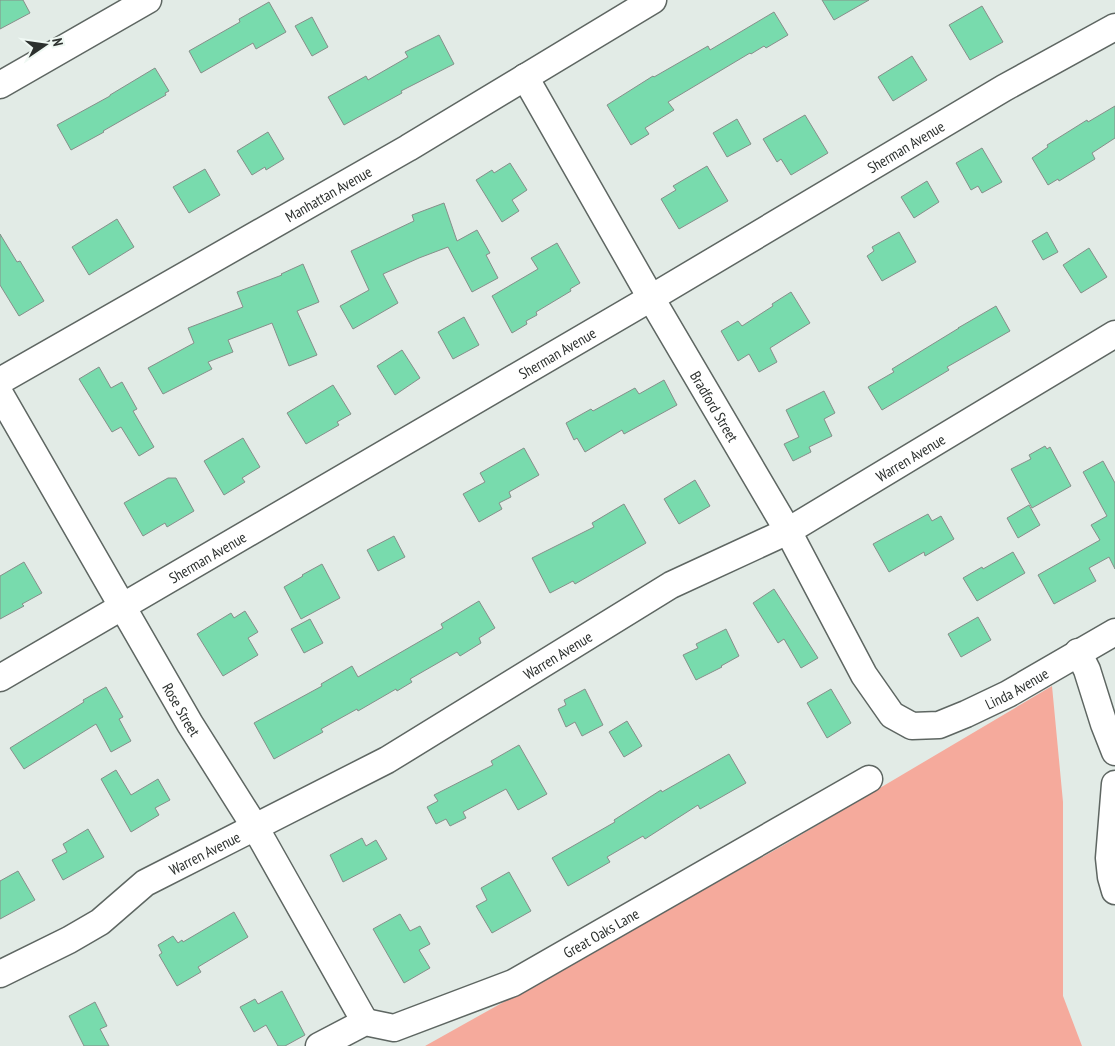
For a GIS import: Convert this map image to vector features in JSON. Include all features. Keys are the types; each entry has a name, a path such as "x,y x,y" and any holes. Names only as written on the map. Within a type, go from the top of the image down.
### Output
{"street":[{"path":"0,85 148,0"},
{"name":"Manhattan Avenue","path":"0,381 408,148 653,0"},
{"name":"Sherman Avenue","path":"0,678 651,298 1004,88 1115,27"},
{"name":"Bradford Street","path":"526,76 651,298 788,531 864,675 892,715 912,726"},
{"name":"Warren Avenue","path":"0,974 69,940 100,922 145,882 387,760 671,585 788,531 1115,334"},
{"name":"Rose Street","path":"0,394 190,724 255,827 365,1022"},
{"name":"Linda Avenue","path":"912,726 939,725 966,714 1008,694 1115,632"},
{"path":"1078,652 1087,670 1115,752"},
{"name":"Great Oaks Lane","path":"365,1022 394,1028 513,983 870,779"},
{"path":"1115,784 1109,858 1110,877 1115,891"},
{"path":"319,1046 365,1022"}],"shaded area":[{"path":"1052,686 1063,802 1063,996 1082,1046 425,1046 782,846"}],"building":[{"path":"0,0 23,0 30,13 0,29"},
{"path":"822,0 869,0 834,20"},
{"path":"269,2 286,32 256,49 253,43 201,73 189,51 240,22 239,19"},
{"path":"982,6 1003,42 970,60 949,25"},
{"path":"774,12 788,35 766,48 764,46 750,53 668,102 674,110 645,128 649,134 631,145 607,105 653,76 708,46 710,50"},
{"path":"312,17 328,47 312,56 295,26"},
{"path":"439,35 454,64 401,91 402,93 344,125 328,97 366,76 368,80 408,57 405,52"},
{"path":"912,56 927,80 893,101 878,77"},
{"path":"155,68 169,91 165,93 166,95 71,150 57,125 110,96"},
{"path":"1115,106 1115,138 1092,153 1095,159 1059,181 1058,179 1048,185 1032,158 1048,147 1047,145 1087,120 1088,122"},
{"path":"805,115 828,153 791,175 781,159 777,162 763,139"},
{"path":"737,119 751,144 727,157 713,133"},
{"path":"268,132 284,159 266,170 265,167 252,175 237,151"},
{"path":"982,148 1002,182 982,193 978,186 971,190 956,163"},
{"path":"510,163 527,190 512,200 519,211 502,222 476,180 492,170 494,173"},
{"path":"707,166 728,201 679,229 661,199 676,190 673,186"},
{"path":"205,169 220,195 189,213 173,187"},
{"path":"927,181 939,202 914,218 901,197"},
{"path":"444,203 457,241 477,230 490,253 486,255 498,278 472,292 448,247 383,274 398,303 353,329 340,306 369,290 351,251 414,221 412,215"},
{"path":"117,219 134,247 89,275 72,247"},
{"path":"899,232 916,262 882,281 867,256 874,251 872,247"},
{"path":"1047,232 1058,252 1043,260 1032,241"},
{"path":"0,234 17,262 20,261 44,301 19,316 0,285"},
{"path":"557,243 580,283 570,289 571,291 536,312 537,315 526,321 527,324 512,333 492,296 538,269 531,258"},
{"path":"1089,248 1107,277 1081,293 1063,265"},
{"path":"303,264 319,302 297,311 317,355 289,366 272,323 228,340 233,352 208,362 212,369 163,394 148,368 194,343 188,328 243,307 237,292 282,275"},
{"path":"791,292 810,323 770,348 777,362 759,372 749,354 738,361 721,331 738,321 742,326"},
{"path":"996,306 1010,331 947,367 949,370 882,410 868,387 894,372 892,369"},
{"path":"464,317 479,345 453,359 438,332"},
{"path":"402,350 420,378 395,395 377,366"},
{"path":"99,367 111,388 122,382 137,409 133,411 154,447 139,456 121,427 112,432 79,379"},
{"path":"664,380 677,405 624,434 622,430 585,452 577,438 574,440 566,423 591,409 593,411 635,388 639,394"},
{"path":"333,385 351,414 337,422 339,425 306,444 287,413"},
{"path":"824,391 835,413 824,419 832,436 809,447 811,452 793,461 784,444 799,437 786,410"},
{"path":"243,438 260,467 242,478 245,482 224,495 204,461"},
{"path":"1045,446 1047,449 1050,447 1071,486 1032,508 1011,469 1031,459 1029,455"},
{"path":"524,448 539,475 509,492 511,497 499,503 502,509 479,522 463,494 485,482 480,473"},
{"path":"1103,461 1115,483 1115,569 1109,557 1089,568 1096,581 1054,604 1038,575 1100,540 1091,525 1107,516 1083,472"},
{"path":"168,478 176,478 194,511 167,527 165,523 143,536 124,503"},
{"path":"695,480 710,506 679,524 664,499"},
{"path":"624,504 646,543 575,584 573,581 550,593 532,558 594,527 592,523"},
{"path":"1029,505 1040,525 1018,538 1007,518"},
{"path":"928,514 932,521 941,516 954,539 925,556 924,552 889,572 873,544"},
{"path":"394,536 405,557 378,571 367,550"},
{"path":"1013,552 1025,573 977,601 963,578"},
{"path":"24,562 42,593 22,604 24,606 0,619 0,576"},
{"path":"322,564 340,598 301,619 284,587"},
{"path":"774,589 818,658 801,668 784,639 778,643 753,603"},
{"path":"479,601 495,628 479,638 481,643 460,656 457,652 410,679 412,682 397,691 396,689 358,711 357,709 321,729 323,732 274,759 254,723 322,686 321,684 352,666 358,677 443,628 441,624"},
{"path":"245,611 258,632 248,638 258,655 223,676 197,634 231,613 234,618"},
{"path":"978,617 991,640 961,657 948,634"},
{"path":"310,619 323,643 304,653 291,629"},
{"path":"726,629 739,656 696,680 683,655 698,648 696,644"},
{"path":"106,687 123,717 119,719 131,741 111,752 96,724 24,769 10,748"},
{"path":"585,689 603,725 582,736 575,722 566,727 558,709 566,705 564,700"},
{"path":"831,689 851,723 827,738 807,703"},
{"path":"627,721 642,746 624,757 609,732"},
{"path":"519,745 547,794 518,810 506,789 463,812 466,818 450,826 446,819 436,824 427,807 438,801 434,795 493,765 491,761"},
{"path":"729,754 746,783 700,809 698,805 645,839 643,836 607,857 610,862 568,886 552,858 615,822 614,820 661,790 662,792"},
{"path":"116,770 131,795 158,779 170,800 155,808 159,815 131,832 101,779"},
{"path":"88,829 104,857 63,880 52,860 67,852 63,844"},
{"path":"362,838 366,846 376,840 387,859 343,882 330,855"},
{"path":"18,871 35,900 0,919 0,881"},
{"path":"509,872 531,911 492,933 476,906 487,900 481,888"},
{"path":"234,912 248,937 198,967 201,972 177,986 159,955 162,953 158,945 173,936 178,943 182,940 183,942"},
{"path":"400,914 410,931 420,926 430,944 419,950 430,968 404,983 373,929"},
{"path":"282,991 305,1035 285,1046 278,1046 266,1025 254,1032 240,1007 255,999 258,1004"},
{"path":"95,1002 107,1026 100,1029 109,1046 84,1046 69,1016"}]}
